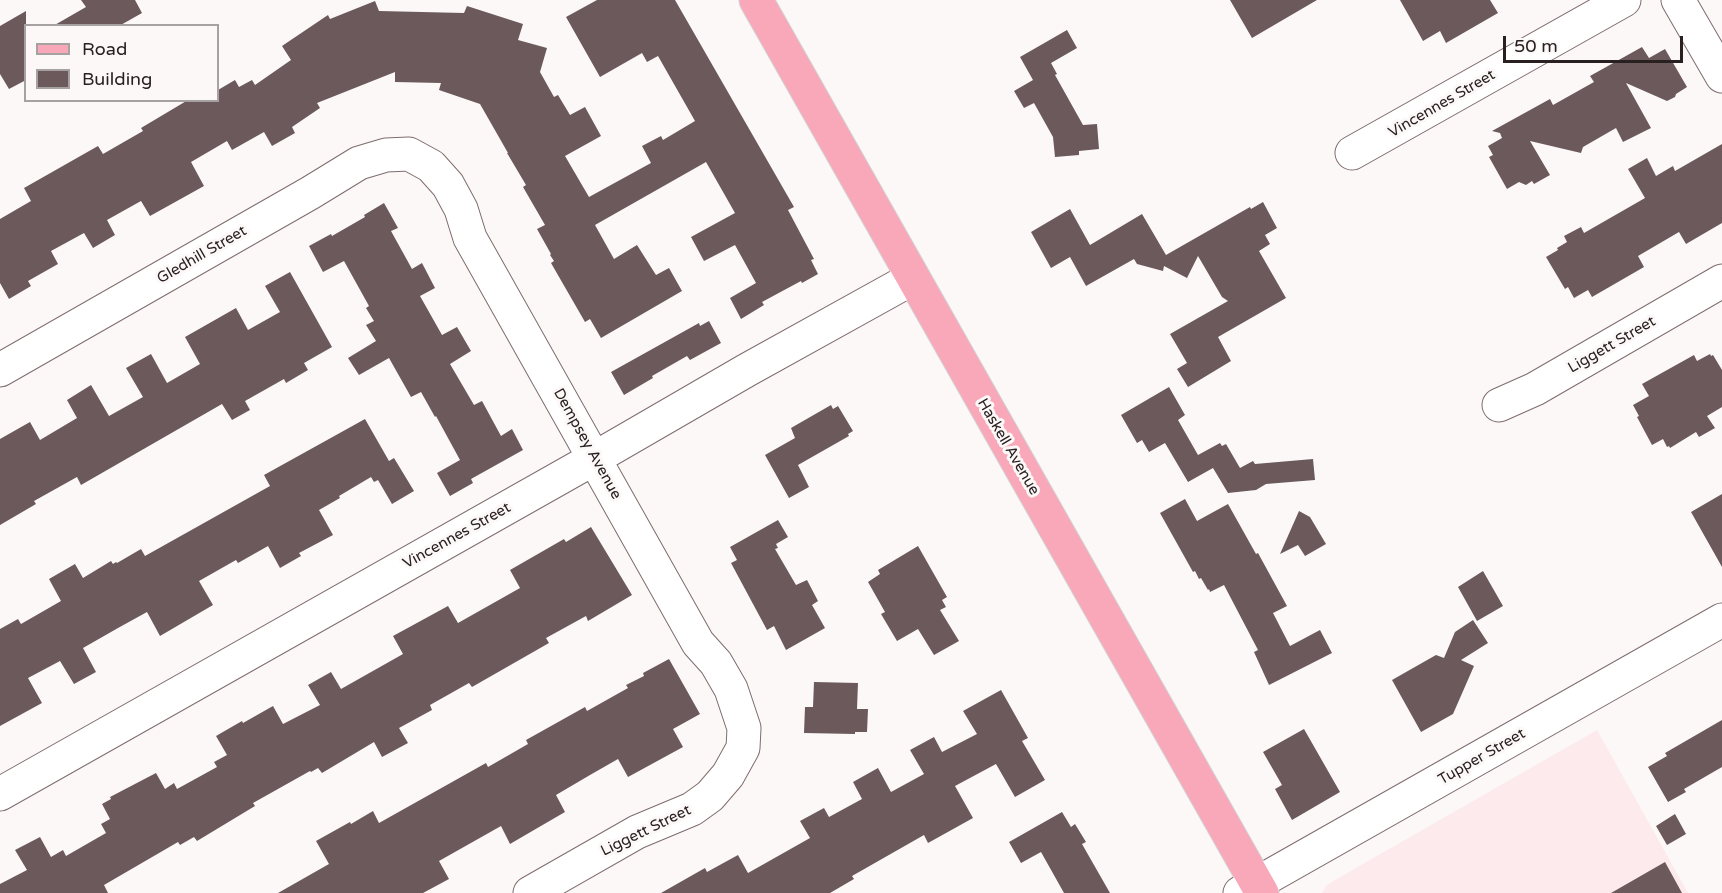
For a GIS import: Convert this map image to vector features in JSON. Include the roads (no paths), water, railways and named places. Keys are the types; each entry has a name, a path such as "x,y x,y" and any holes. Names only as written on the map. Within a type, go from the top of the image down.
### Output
{"main road":[{"name":"Haskell Avenue","path":"756,0 1253,890"}],"street":[{"name":"Vincennes Street","path":"1352,153 1624,0"},
{"path":"1678,0 1722,76"},
{"name":"Gledhill Street","path":"0,370 359,163 386,155 409,154"},
{"name":"Dempsey Avenue","path":"409,154 431,166 448,185 461,209 470,238 698,643 716,663 731,689 744,728 743,748"},
{"name":"Vincennes Street","path":"0,794 913,278"},
{"name":"Liggett Street","path":"1499,405 1535,389 1722,281"},
{"name":"Tupper Street","path":"1253,890 1722,620"},
{"name":"Liggett Street","path":"530,893 637,832 692,809 710,796 728,775 743,748"}]}
